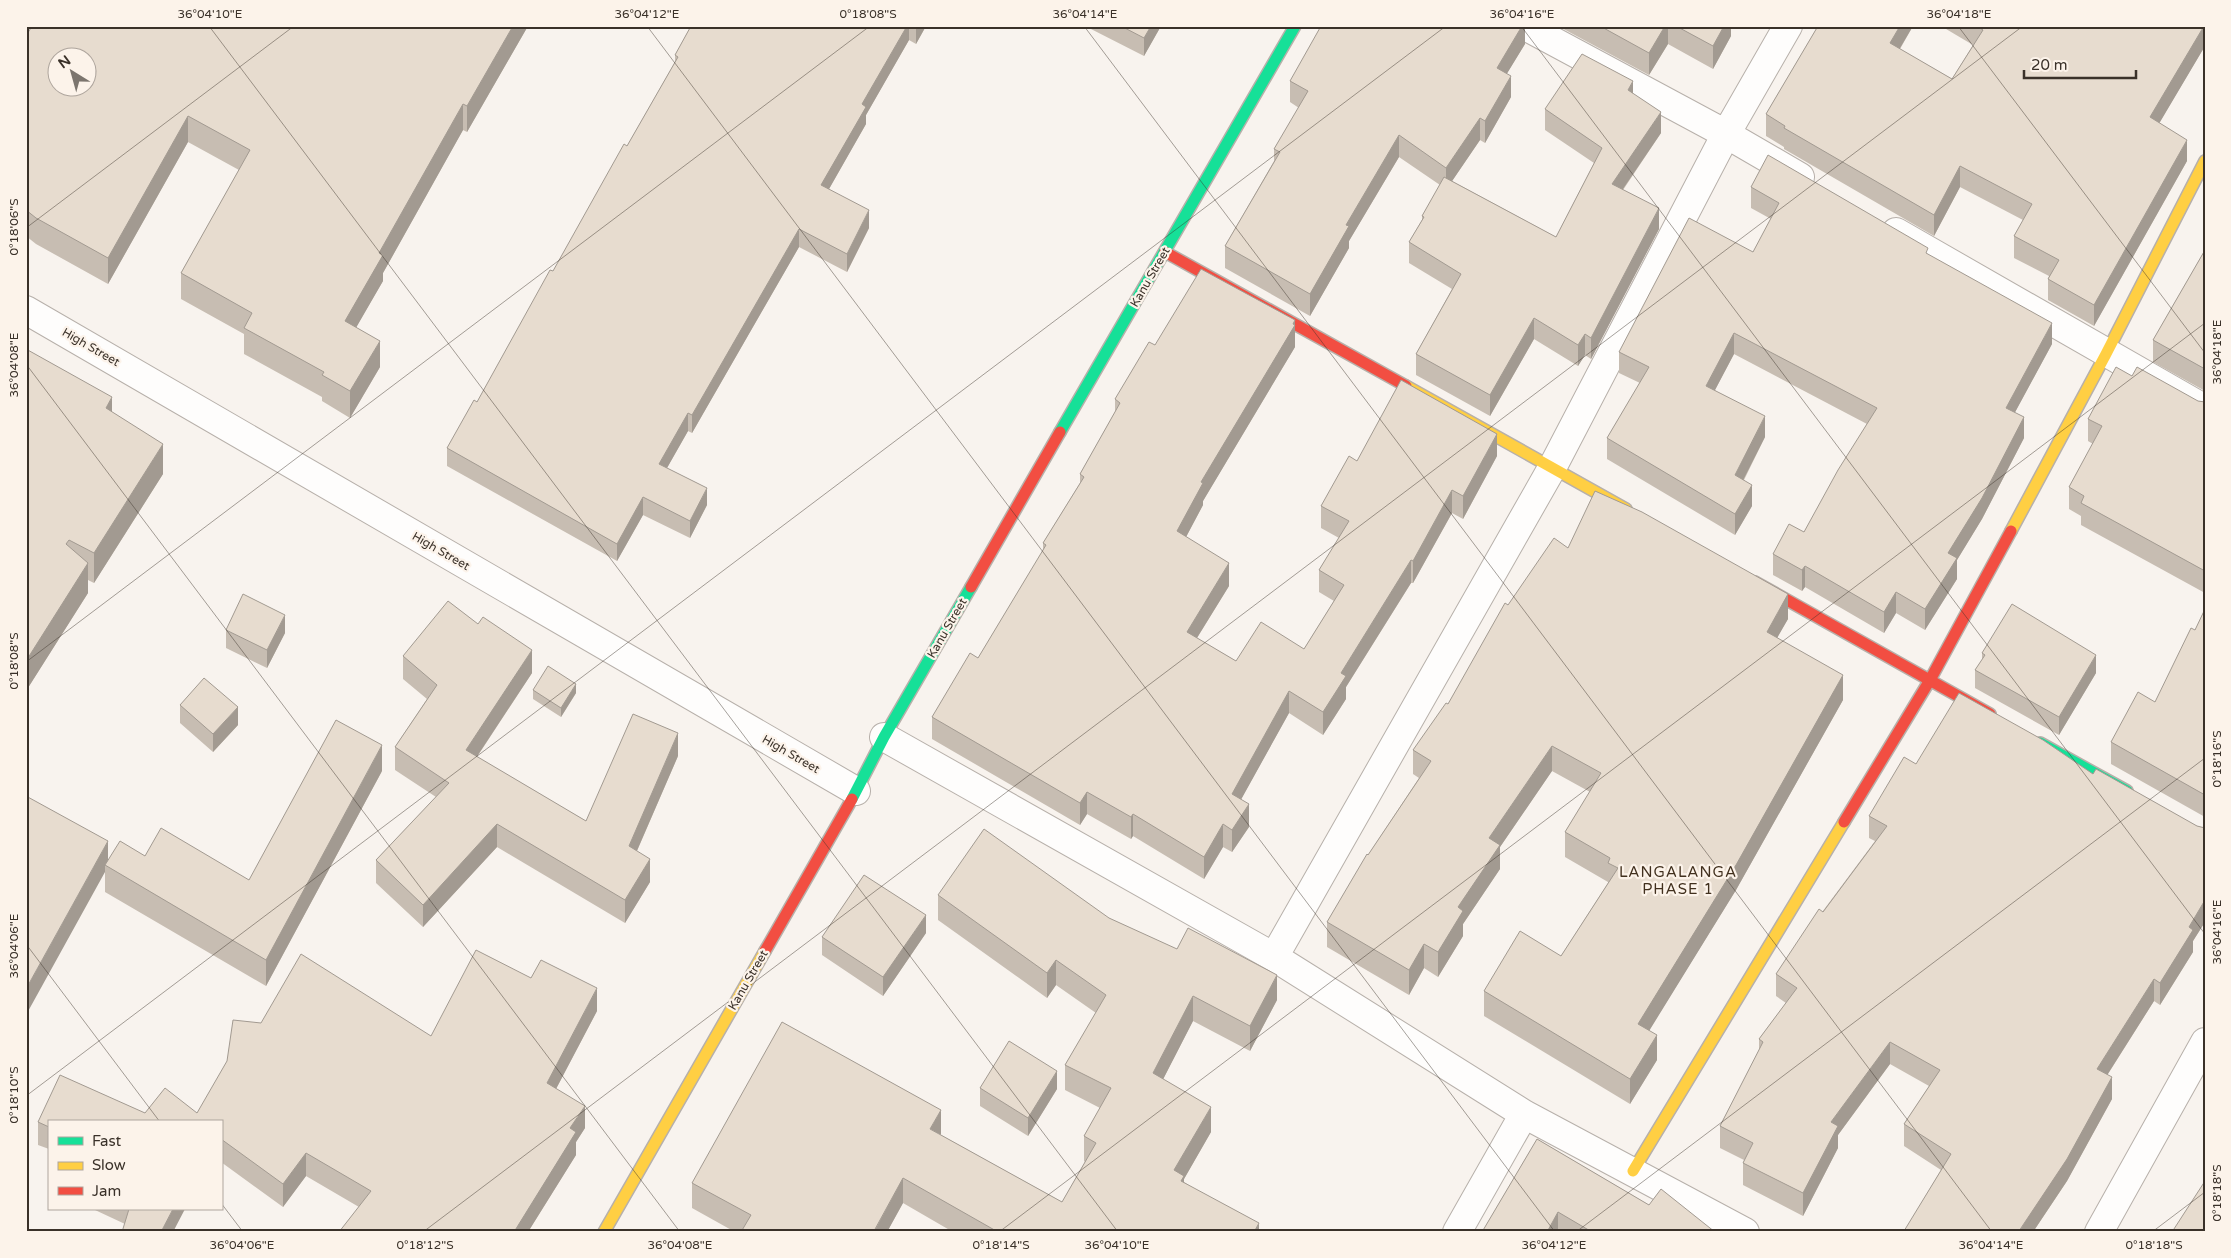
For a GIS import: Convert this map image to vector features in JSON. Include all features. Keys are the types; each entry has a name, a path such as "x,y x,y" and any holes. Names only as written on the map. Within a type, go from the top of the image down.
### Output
{"street":[{"name":"Kanu Street","path":"604,1232 856,791 884,737 1295,26"},
{"path":"1525,26 1726,134 1821,189"},
{"path":"1274,958 1552,468 1726,134 1788,26"},
{"path":"1632,1171 1930,680 2106,354 2205,161"},
{"path":"1873,219 2205,409"},
{"path":"1165,252 1638,516"},
{"name":"High Street","path":"26,310 856,791"},
{"path":"1741,574 1998,719"},
{"path":"884,737 1274,958 1524,1114 1744,1232"},
{"path":"2033,738 2136,796"},
{"path":"2099,1232 2205,1042"},
{"path":"1457,1232 1524,1114"}],"building":[{"path":"32,26 513,26 467,106 463,104 379,253 383,255 345,321 380,341 350,391 322,375 324,372 244,328 252,313 181,273 250,150 188,116 108,258 36,218 26,210 26,36"},
{"path":"691,26 907,26 862,104 866,107 821,185 869,210 847,254 799,229 692,415 688,413 659,464 707,488 690,521 643,497 617,544 447,448 474,400 477,402 550,270 553,271 624,144 627,146 678,57 675,55"},
{"path":"1121,26 1151,26 1144,38"},
{"path":"1321,26 1522,26 1497,68 1511,76 1485,121 1480,118 1446,168 1399,135 1346,225 1349,226 1310,294 1225,246 1280,152 1274,149 1308,91 1290,81"},
{"path":"1600,26 1665,26 1649,53"},
{"path":"1676,26 1724,26 1713,46"},
{"path":"1818,26 1900,26 1890,43 1952,79 1983,30 1977,26 2204,26 2150,117 2187,140 2094,305 2048,279 2059,260 2014,236 2032,204 1960,166 1934,215 1784,128 1785,126 1766,114"},
{"path":"1582,54 1633,81 1628,90 1661,112 1612,184 1659,208 1591,338 1585,334 1578,345 1534,318 1490,395 1416,354 1461,274 1409,242 1444,177 1556,237 1602,148 1545,109"},
{"path":"1768,155 1928,248 1926,253 2052,323 2006,408 2024,417 1982,498 1948,553 1957,558 1925,609 1896,592 1884,612 1805,566 1802,570 1773,554 1789,524 1804,532 1838,470 1877,408 1734,333 1706,386 1765,416 1735,475 1752,485 1735,514 1607,438 1649,367 1619,352 1689,218 1753,252 1779,203 1751,187"},
{"path":"2205,250 2205,369 2153,340"},
{"path":"1201,269 1295,320 1293,324 1295,325 1201,482 1203,483 1177,531 1229,563 1187,632 1236,661 1261,622 1304,649 1344,585 1319,570 1349,521 1321,506 1349,456 1357,461 1401,380 1497,434 1463,496 1452,490 1413,561 1411,560 1341,673 1346,676 1323,712 1289,691 1232,794 1249,804 1232,830 1223,824 1204,857 1133,814 1131,817 1087,792 1080,803 932,717 970,653 978,658 1046,545 1043,543 1084,477 1080,474 1120,403 1115,399 1149,342 1155,345"},
{"path":"26,349 112,397 106,408 163,444 94,553 69,540 66,544 88,563 26,661"},
{"path":"2116,367 2132,376 2137,367 2198,401 2205,402 2205,571 2081,503 2084,496 2069,487 2102,426 2088,419"},
{"path":"1595,491 1642,512 1788,594 1767,632 1843,675 1736,865 1638,1024 1657,1035 1630,1079 1484,991 1520,931 1561,956 1618,868 1608,863 1610,858 1565,832 1601,773 1552,746 1489,838 1500,845 1458,907 1463,911 1438,952 1424,944 1409,970 1327,922 1367,854 1431,761 1413,750 1446,703 1448,704 1505,603 1508,605 1554,538 1568,548"},
{"path":"243,594 285,615 267,650 226,630"},
{"path":"448,601 478,624 483,617 532,650 466,750 586,821 633,714 678,733 629,846 650,859 625,900 497,824 423,905 376,860 449,783 395,747 437,685 403,656"},
{"path":"2012,604 2096,655 2059,717 1975,670 1985,655 1982,653"},
{"path":"2205,609 2205,795 2111,742 2138,692 2155,702 2191,628 2195,630"},
{"path":"548,666 576,684 561,708 533,690"},
{"path":"204,678 238,707 213,734 180,705"},
{"path":"1959,693 2043,740 2093,774 2096,769 2197,826 2205,828 2205,900 2189,927 2193,930 2160,983 2154,979 2097,1069 2112,1077 2067,1159 2020,1232 1904,1231 1951,1154 1904,1124 1940,1070 1890,1042 1831,1122 1838,1126 1803,1193 1743,1163 1753,1143 1720,1126 1763,1042 1759,1039 1797,988 1776,974 1819,909 1823,912 1887,826 1869,816 1904,757 1916,764"},
{"path":"336,720 382,745 266,960 105,865 120,841 145,856 161,828 249,880"},
{"path":"26,796 108,841 26,989"},
{"path":"984,829 1109,918 1177,949 1188,928 1277,975 1250,1026 1193,996 1153,1073 1211,1107 1174,1170 1184,1176 1181,1181 1259,1223 1254,1232 998,1232 903,1178 875,1232 741,1232 751,1215 692,1183 782,1022 941,1110 930,1129 1062,1202 1096,1143 1084,1136 1111,1088 1065,1065 1106,995 1056,960 1047,973 938,895"},
{"path":"864,875 926,915 883,977 822,937"},
{"path":"476,950 531,978 541,960 597,988 547,1083 585,1106 570,1128 576,1132 514,1232 339,1232 371,1191 306,1153 283,1184 222,1140 222,1120 48,1120 48,1127 38,1122 60,1075 145,1113 165,1088 197,1113 227,1061 233,1020 261,1023 301,954 431,1036"},
{"path":"1009,1041 1057,1071 1028,1118 980,1088"},
{"path":"1537,1139 1649,1205 1661,1189 1715,1232 1592,1232 1558,1212 1547,1232 1482,1232"},
{"path":"2205,1181 2205,1232 2172,1232"},
{"path":"129,1210 172,1210 161,1232 122,1232"}],"traffic: fast":[{"path":"1060,432 1295,26"},
{"path":"852,799 884,737 971,587"},
{"path":"2040,743 2127,791"}],"traffic: slow":[{"path":"2011,531 2106,354 2205,161"},
{"path":"1406,386 1626,509"},
{"path":"1633,1171 1844,822"},
{"path":"604,1232 765,951"}],"traffic: jam":[{"path":"1165,252 1406,386"},
{"path":"971,587 1060,432"},
{"path":"1844,822 1930,680 2011,531"},
{"path":"1755,582 1990,714"},
{"path":"765,951 852,799"}],"district":[{"name":"LANGALANGA PHASE 1","path":"1678,880"}]}
